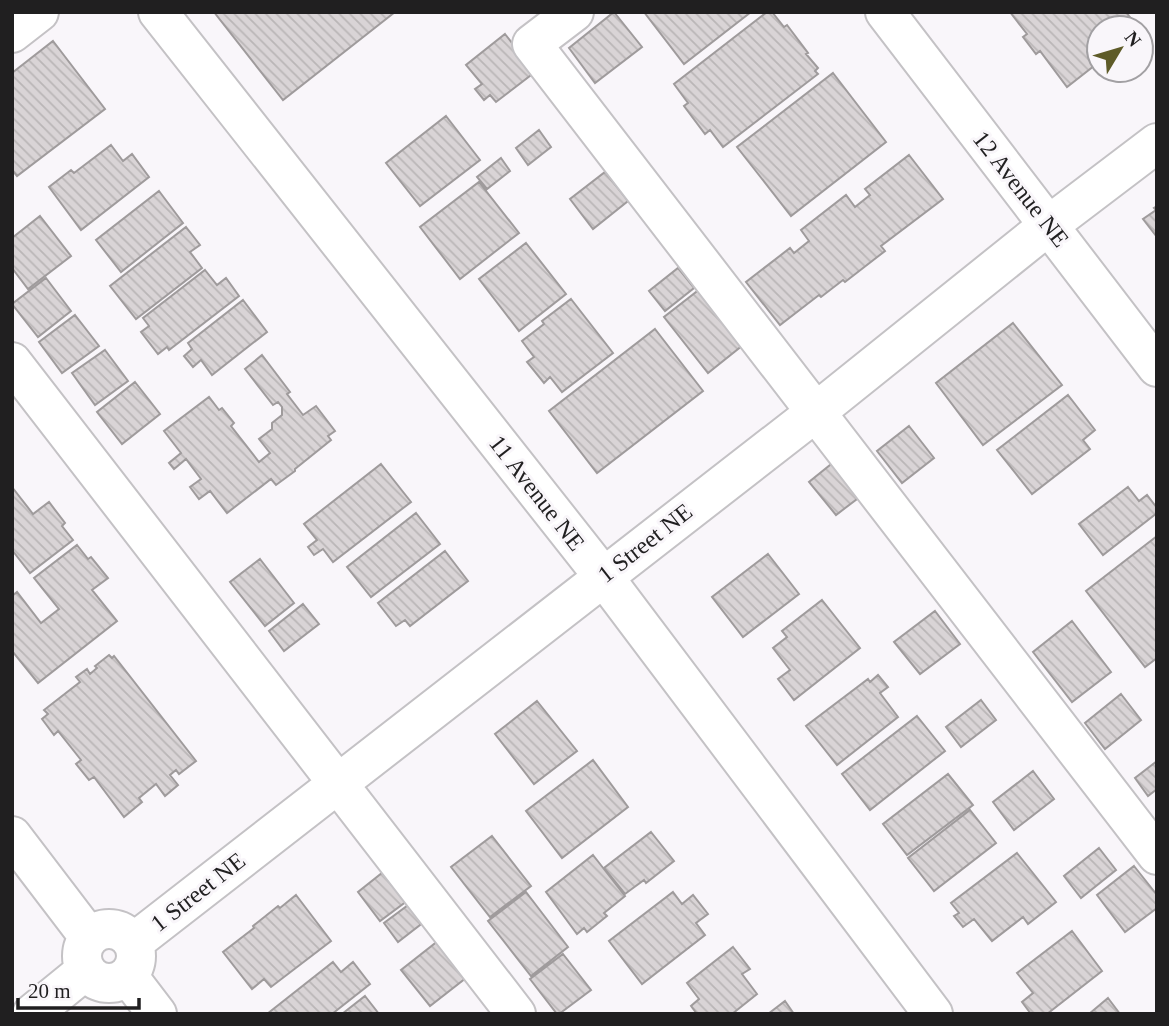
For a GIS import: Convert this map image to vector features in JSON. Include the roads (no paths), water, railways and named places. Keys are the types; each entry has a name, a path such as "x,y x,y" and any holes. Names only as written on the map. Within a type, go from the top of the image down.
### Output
{"street":[{"path":"12,33 39,12"},
{"name":"11 Avenue NE","path":"158,12 603,576 933,1014"},
{"path":"573,12 532,44 1157,855"},
{"name":"12 Avenue NE","path":"885,12 1157,367"},
{"name":"1 Street NE","path":"130,959 337,784 1157,143"},
{"path":"12,362 516,1014"},
{"path":"12,836 88,954 95,979 106,983 118,982 130,959"},
{"path":"32,1014 88,954"},
{"path":"130,959 157,1014"}]}
